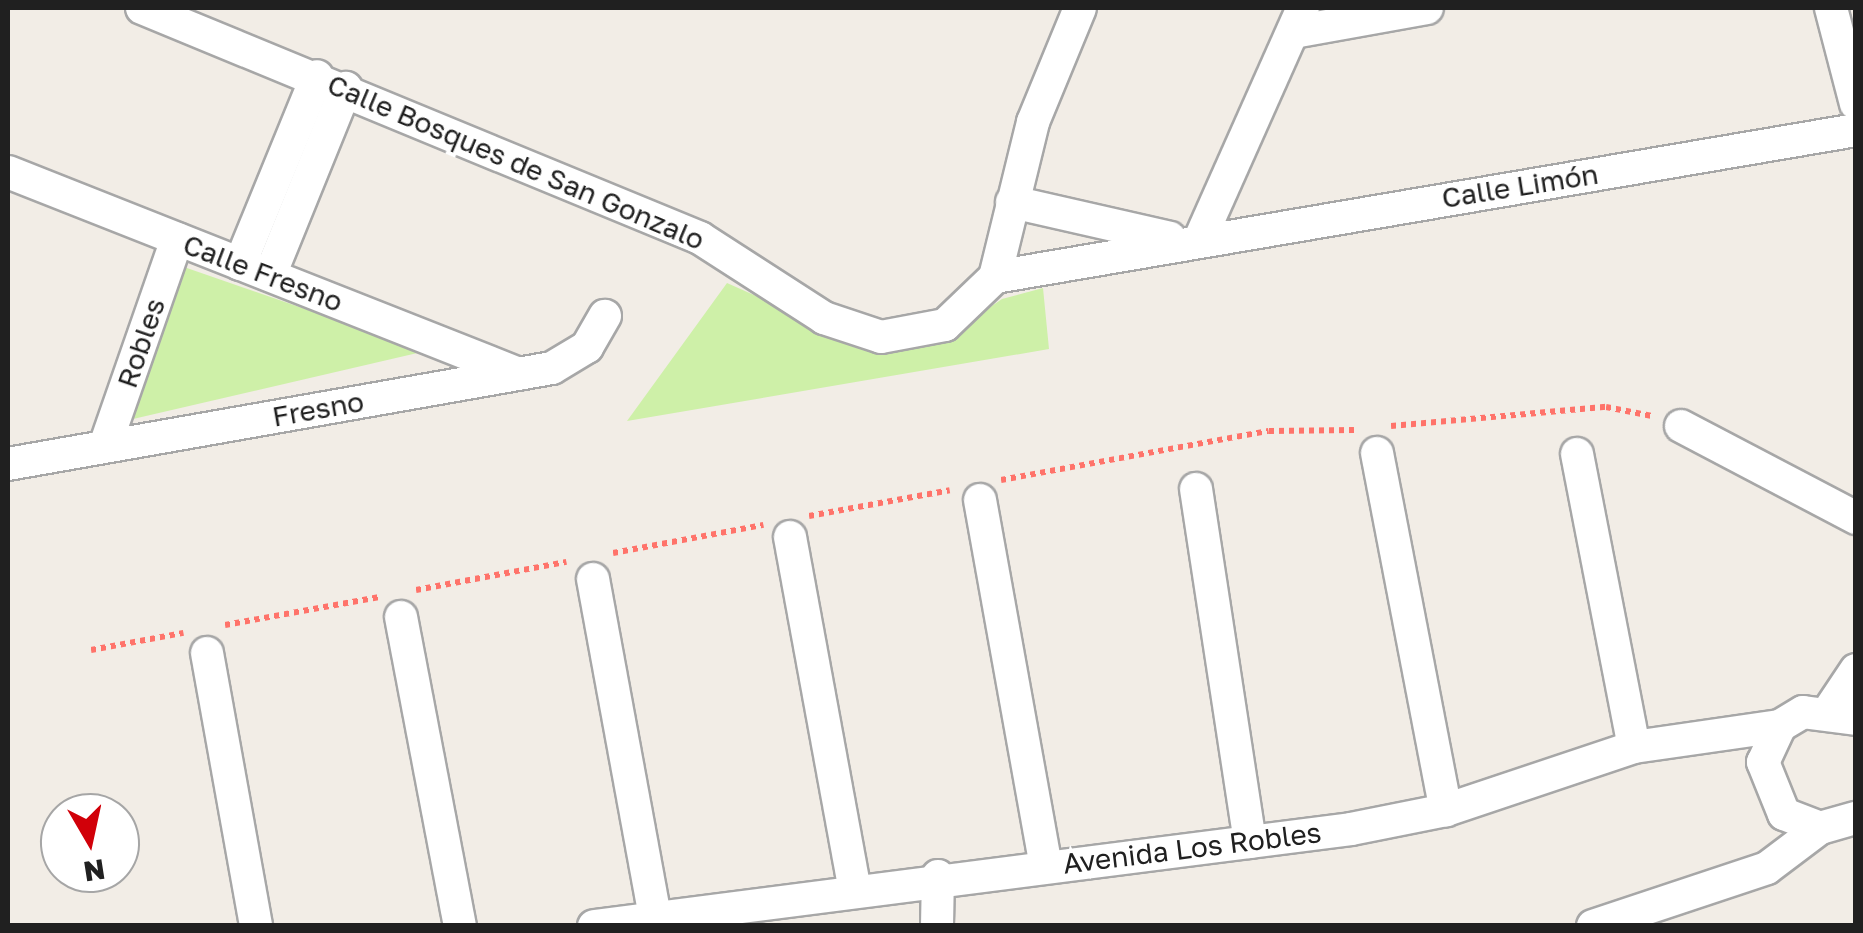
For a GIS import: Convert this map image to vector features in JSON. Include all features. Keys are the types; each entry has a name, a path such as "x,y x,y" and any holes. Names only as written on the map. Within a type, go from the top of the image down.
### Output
{"street":[{"name":"Calle Bosques de San Gonzalo","path":"142,8 331,82 700,238 824,318 881,337 946,325 995,277"},
{"path":"995,277 1012,202 1080,8"},
{"path":"1192,240 1299,20 1427,8"},
{"path":"1831,8 1856,104"},
{"path":"255,270 331,82"},
{"name":"Calle Limón","path":"995,277 1192,240 1856,130"},
{"name":"Calle Fresno","path":"8,172 519,374"},
{"name":"Calle Limón","path":"1012,202 1192,240"},
{"name":"Robles","path":"105,446 177,239"},
{"name":"Fresno","path":"8,464 519,374 578,356 606,316"},
{"path":"1681,426 1856,518"},
{"path":"1376,454 1446,810"},
{"path":"1578,454 1634,747"},
{"path":"1196,489 1250,842"},
{"path":"977,490 1046,866"},
{"path":"784,527 854,886"},
{"path":"589,565 654,911"},
{"path":"402,617 460,926"},
{"path":"201,638 256,926"},
{"path":"1842,714 1856,670"},
{"name":"Avenida Los Robles","path":"594,926 654,911 1250,842 1446,810 1634,747 1842,714"},
{"path":"1780,726 1763,762 1771,799 1843,832"},
{"path":"1593,926 1673,913 1843,832"},
{"path":"937,926 938,876"}],"path":[{"path":"92,650 201,638 1269,431 1606,407 1681,426"}],"green space":[{"path":"184,267 426,351 133,419"},
{"path":"727,283 858,341 945,338 1002,299 1043,288 1049,349 627,421"}]}
